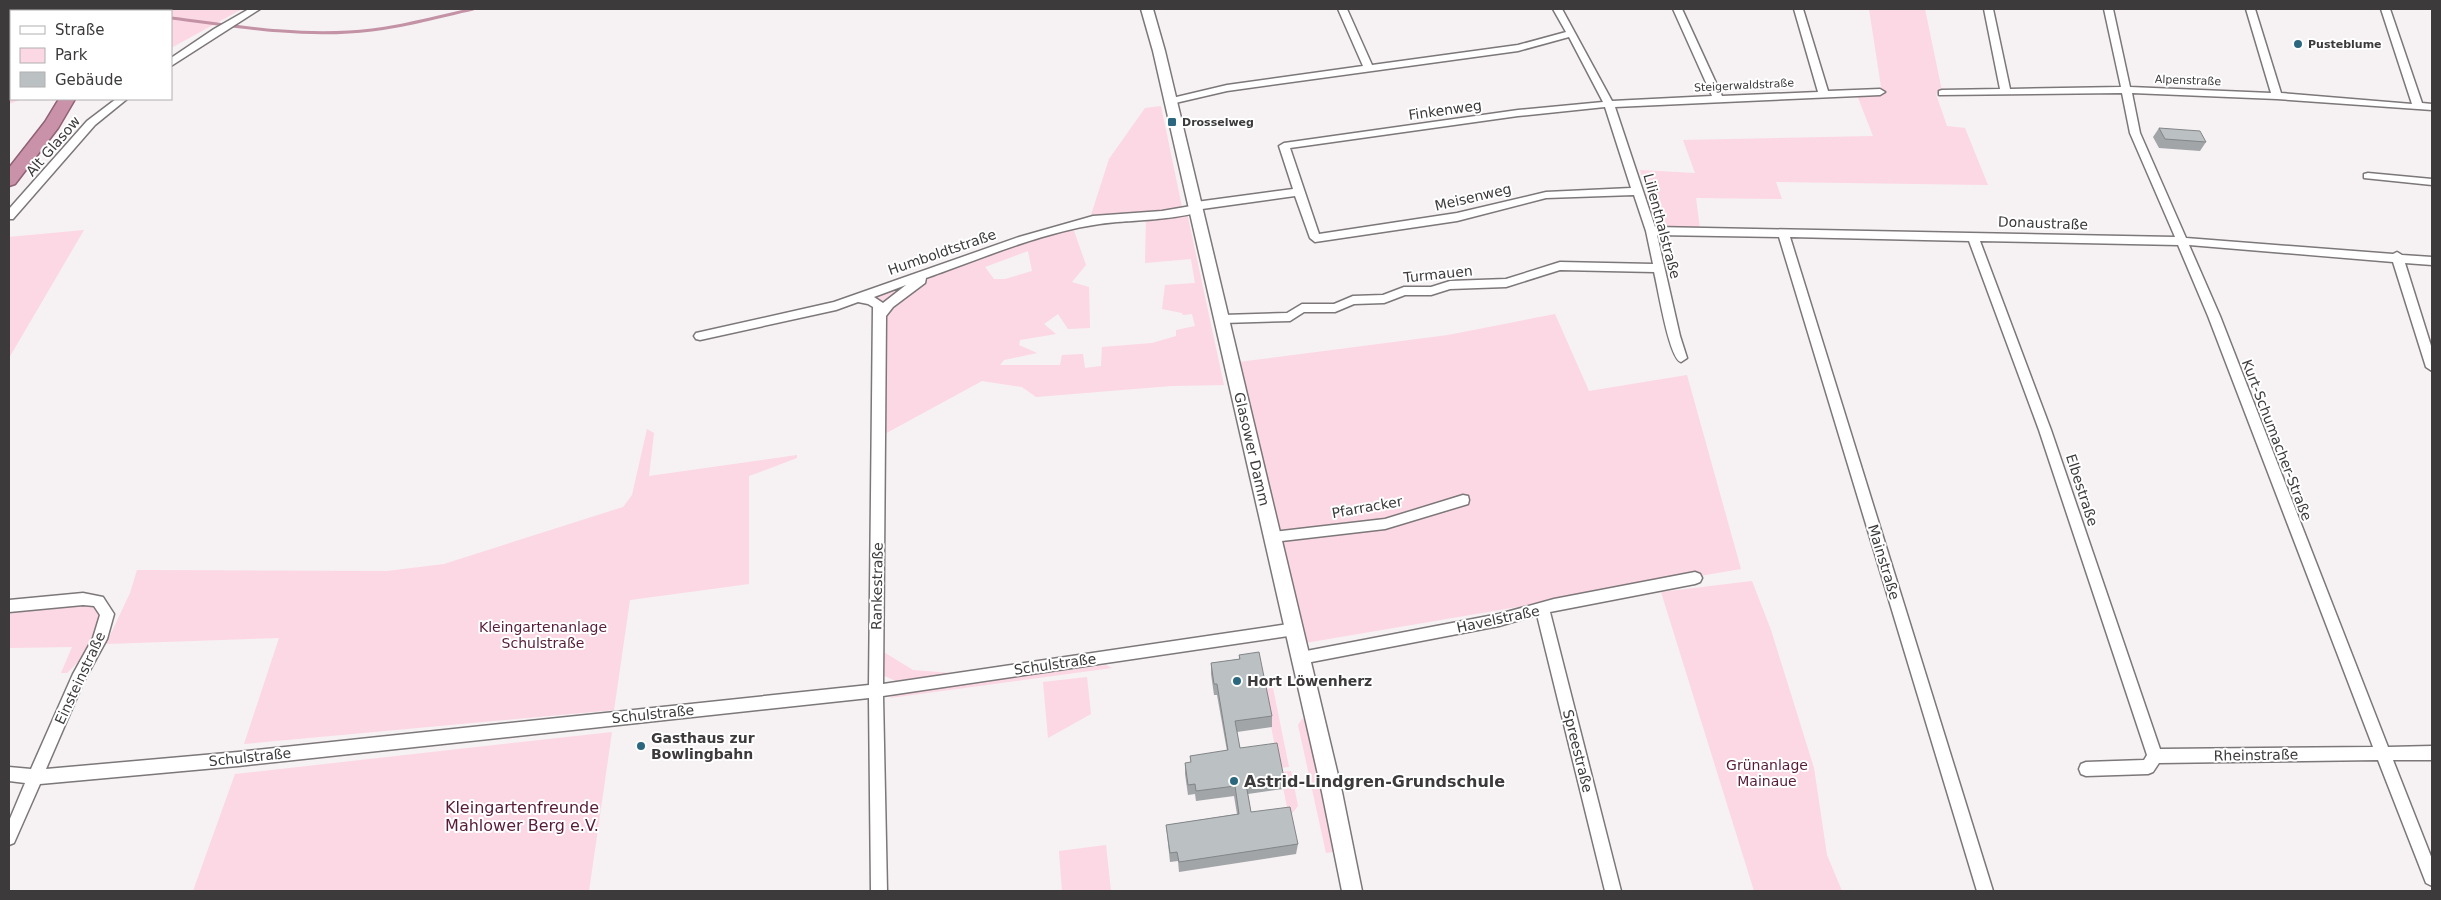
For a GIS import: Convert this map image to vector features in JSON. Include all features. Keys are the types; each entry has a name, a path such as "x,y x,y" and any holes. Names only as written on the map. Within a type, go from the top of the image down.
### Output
{"highway":[{"path":"9,160 36,123 49,100"},
{"path":"9,180 52,124 66,100"}],"street":[{"path":"172,62 237,18 255,9"},
{"name":"Glasower Damm","path":"1147,9 1171,101 1295,629 1332,792 1352,891"},
{"path":"1342,9 1369,69"},
{"name":"Lilienthalstraße","path":"1558,9 1609,104 1651,231 1674,336 1681,358"},
{"path":"1677,9 1718,99"},
{"path":"1799,9 1824,94"},
{"path":"1988,9 2006,92"},
{"name":"Kurt-Schumacher-Straße","path":"2109,9 2135,133 2214,316 2432,878"},
{"path":"2251,9 2277,96"},
{"path":"2386,9 2418,106"},
{"path":"1171,101 1228,88 1518,48 1571,34"},
{"name":"Alpenstraße","path":"1942,93 2125,90 2277,96 2432,107"},
{"name":"Steigerwaldstraße","path":"1609,104 1880,92"},
{"name":"Alt Glasow","path":"9,216 91,123 121,100"},
{"name":"Finkenweg","path":"1298,192 1284,146 1518,113 1609,104"},
{"path":"2368,176 2432,182"},
{"name":"Meisenweg","path":"1298,192 1315,238 1457,217 1546,195 1639,190"},
{"name":"Humboldtstraße","path":"700,336 836,306 1023,240 1093,220 1162,215 1196,207 1298,192"},
{"name":"Donaustraße","path":"1651,231 2183,241 2397,256 2432,261"},
{"name":"Mainstraße","path":"1783,233 1985,891"},
{"name":"Elbestraße","path":"1973,236 2014,338 2056,457 2155,756"},
{"path":"2397,256 2432,368"},
{"name":"Turmauen","path":"1222,319 1290,317 1302,308 1335,308 1353,300 1384,299 1404,291 1430,291 1450,285 1506,283 1560,266 1660,268"},
{"path":"880,315 889,304 934,270"},
{"path":"856,298 871,300 879,305 880,315"},
{"name":"Rankestraße","path":"879,891 876,691 880,315"},
{"name":"Pfarracker","path":"1273,538 1386,524 1463,500"},
{"name":"Havelstraße","path":"1301,658 1498,620 1543,610 1554,605 1694,578"},
{"name":"Einsteinstraße","path":"9,606 83,599 98,601 107,614 100,639 78,678 9,838"},
{"name":"Spreestraße","path":"1543,610 1613,891"},
{"name":"Schulstraße","path":"9,774 36,778 238,759 876,691 1295,629"},
{"name":"Rheinstraße","path":"2155,756 2432,753"},
{"path":"2086,770 2148,767 2155,756"}],"green space":[{"path":"9,9 69,9 10,10 10,100 19,100 9,104"},
{"path":"242,9 172,47 172,10 122,10"},
{"path":"1869,9 1925,9 1942,91 1936,94 1947,126 1965,128 1988,185 1776,182 1782,199 1696,198 1700,229 1655,228 1640,170 1695,173 1683,140 1873,136 1857,95 1882,93"},
{"path":"1161,106 1182,207 1162,213 1091,215 1109,159 1145,108"},
{"path":"1187,213 1224,385 1171,386 1036,397 1022,387 982,381 881,436 875,300 878,295 919,278 954,268 985,255 1059,231 1074,231 1086,265 1072,282 1089,287 1090,328 1068,329 1058,314 1044,324 1056,334 1020,340 1019,345 1037,353 1004,360 1000,365 1060,365 1062,355 1083,354 1085,368 1101,366 1102,347 1152,343 1176,336 1176,330 1195,326 1192,314 1183,315 1182,313 1162,309 1165,285 1195,283 1191,259 1145,263 1146,218","holes":["1028,251 1032,271 1005,279 994,279 985,267"]},
{"path":"84,230 9,358 9,237"},
{"path":"1555,314 1589,391 1687,375 1741,569 1305,643 1239,362 1448,335"},
{"name":"Kleingartenanlage Schulstraße","path":"647,429 654,433 649,476 797,455 797,458 749,476 749,584 630,600 614,710 244,744 279,638 106,644 130,593 137,570 387,571 444,564 623,507 632,495"},
{"name":"Grünanlage Mainaue","path":"1752,581 1771,630 1814,768 1827,855 1842,891 1754,891 1661,592"},
{"path":"92,603 104,615 87,653 67,673 61,673 72,647 9,648 9,608"},
{"path":"882,651 913,670 951,673 896,681 882,675"},
{"path":"1106,665 1112,668 890,698 895,694"},
{"path":"1087,677 1091,714 1048,738 1043,682"},
{"path":"1273,688 1289,767 1279,768 1264,689"},
{"path":"1309,718 1339,851 1326,853 1298,725 1302,719"},
{"name":"Kleingartenfreunde Mahlower Berg e.V.","path":"612,732 589,891 193,891 235,774"},
{"path":"1291,771 1298,806 1289,817 1280,772"},
{"path":"1106,845 1111,891 1062,891 1059,851"}],"building":[{"path":"2159,128 2200,131 2206,142 2165,139"},
{"name":"Astrid-Lindgren-Grundschule","path":"1259,652 1272,716 1235,721 1240,748 1277,743 1284,778 1246,784 1251,812 1290,807 1298,844 1179,862 1177,852 1170,853 1166,825 1239,814 1235,786 1196,791 1195,784 1188,785 1185,763 1191,762 1190,756 1228,750 1217,684 1214,684 1211,663 1240,659 1239,655"}],"waterway":[{"path":"172,18 260,29 327,33 380,29 473,9"}],"place":[{"name":"Pusteblume","path":"2298,44"},
{"name":"Drosselweg","path":"1172,122"},
{"name":"Hort Löwenherz","path":"1237,681"},
{"name":"Gasthaus zur Bowlingbahn","path":"641,746"},
{"name":"Astrid-Lindgren-Grundschule","path":"1234,781"}]}
